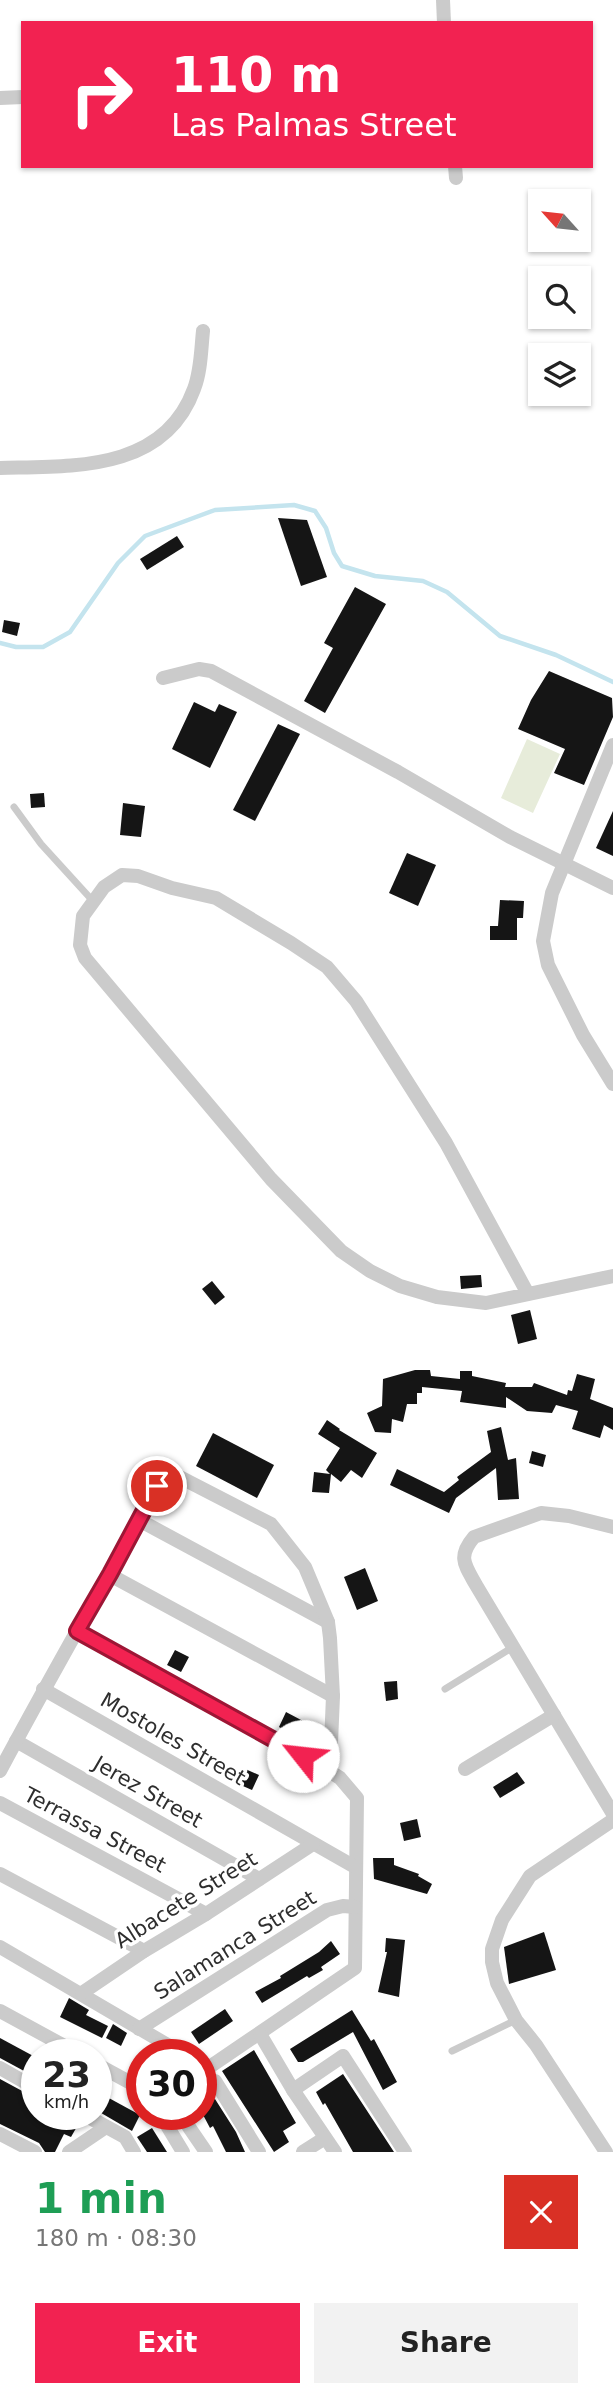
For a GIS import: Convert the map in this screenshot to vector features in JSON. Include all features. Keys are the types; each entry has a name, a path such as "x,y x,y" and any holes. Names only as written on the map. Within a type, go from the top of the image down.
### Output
{"street":[{"path":"443,0 444,21"},
{"path":"0,98 21,97"},
{"path":"0,468 100,463 144,448 173,424 187,406 198,377 203,331"},
{"path":"163,678 199,668 211,671 386,765 510,837 613,888"},
{"path":"613,745 552,893 543,941 544,954 583,1035 613,1084"},
{"path":"528,1294 446,1143 356,1001 327,967 216,898 122,874 104,887 83,916 80,945 85,958 271,1179 341,1251 370,1272 400,1286 437,1297 486,1303 613,1276"},
{"path":"0,1770 166,1470 271,1524 305,1567 328,1622 332,1696 331,1743 326,1769"},
{"path":"613,1527 569,1516 541,1513 474,1537 464,1551 465,1565 613,1814"},
{"path":"139,1520 328,1622"},
{"path":"110,1574 332,1696"},
{"path":"77,1631 326,1769 340,1778 356,1798 353,1972 217,2064"},
{"name":"Mostoles Street","path":"43,1689 355,1867"},
{"path":"465,1769 554,1715"},
{"name":"Jerez Street","path":"16,1741 259,1879"},
{"name":"Terrassa Street","path":"0,1803 206,1914"},
{"path":"606,2152 536,2045 516,2020 497,1983 492,1949 502,1920 530,1876 613,1820"},
{"name":"Albacete Street","path":"82,1993 313,1844"},
{"path":"0,1874 144,1951"},
{"name":"Salamanca Street","path":"139,2029 327,1910 343,1906 355,1907"},
{"path":"0,1947 157,2039"},
{"path":"0,2011 51,2039"},
{"path":"260,2034 293,2090 335,2152"},
{"path":"293,2090 343,2056 405,2152"},
{"path":"0,2068 21,2080"},
{"path":"217,2089 259,2152"},
{"path":"69,2152 102,2130"},
{"path":"112,2130 125,2137 134,2152"},
{"path":"170,2130 183,2152"},
{"path":"191,2130 206,2152"},
{"path":"0,2134 35,2152"},
{"path":"303,2152 326,2138"}],"lane":[{"path":"14,807 41,844 92,900"},
{"path":"445,1689 513,1647"},
{"path":"452,2051 516,2020"}],"green space":[{"path":"527,739 560,754 533,813 501,798"}],"building":[{"path":"278,518 307,520 327,577 301,586"},
{"path":"177,536 184,547 147,570 140,559"},
{"path":"355,587 386,604 325,713 304,701 333,648 324,643"},
{"path":"4,620 20,623 17,636 2,632"},
{"path":"549,671 612,698 613,717 584,785 554,773 565,749 518,729 531,700"},
{"path":"194,702 215,712 219,704 237,712 210,768 172,749"},
{"path":"278,724 300,734 255,821 233,810"},
{"path":"44,793 45,807 31,808 30,794"},
{"path":"123,803 145,806 141,837 120,835"},
{"path":"613,811 613,856 596,848"},
{"path":"407,853 436,865 418,906 389,893"},
{"path":"500,900 524,901 523,918 517,918 517,940 490,940 490,926 498,926"},
{"path":"481,1275 482,1287 461,1289 460,1276"},
{"path":"212,1281 225,1297 215,1305 202,1289"},
{"path":"530,1310 537,1339 518,1344 511,1315"},
{"path":"415,1370 430,1370 431,1376 460,1379 460,1371 472,1371 472,1376 506,1383 505,1387 532,1387 534,1383 567,1395 568,1390 572,1391 577,1374 595,1379 590,1399 613,1408 613,1430 604,1425 600,1438 572,1429 578,1411 556,1405 552,1413 527,1411 506,1397 506,1408 460,1402 462,1391 422,1387 422,1393 417,1393 417,1404 407,1404 403,1422 392,1419 391,1433 375,1432 367,1413 382,1406 383,1379"},
{"path":"327,1420 377,1453 362,1478 351,1470 341,1482 331,1474 329,1493 312,1492 314,1472 330,1474 326,1470 340,1448 318,1434"},
{"path":"501,1427 508,1460 516,1458 519,1499 498,1500 496,1468 456,1498 449,1513 390,1485 397,1469 444,1492 459,1480 457,1477 491,1452 487,1431"},
{"path":"213,1433 274,1465 257,1498 196,1466"},
{"path":"532,1451 546,1455 543,1467 529,1463"},
{"path":"365,1568 378,1601 357,1610 344,1577"},
{"path":"175,1650 189,1657 181,1672 167,1665"},
{"path":"397,1681 398,1699 386,1701 384,1682"},
{"path":"286,1712 303,1721 295,1736 279,1727"},
{"path":"243,1768 259,1775 252,1790 236,1783"},
{"path":"517,1772 525,1783 500,1798 493,1787"},
{"path":"417,1819 421,1837 404,1841 400,1823"},
{"path":"373,1858 394,1858 394,1865 419,1874 418,1876 432,1884 427,1894 374,1879"},
{"path":"544,1932 556,1970 509,1984 504,1947"},
{"path":"386,1938 405,1940 399,1997 378,1992 387,1952"},
{"path":"331,1941 340,1954 321,1967 323,1970 309,1978 307,1976 262,2003 255,1992 281,1978 280,1976 319,1952"},
{"path":"69,1998 89,2010 86,2015 108,2026 102,2038 60,2017"},
{"path":"225,2009 233,2021 206,2039 196,2039 191,2032"},
{"path":"352,2010 371,2041 374,2039 397,2082 383,2090 353,2032 303,2062 298,2062 290,2049"},
{"path":"113,2024 127,2033 121,2046 106,2038"},
{"path":"0,2038 21,2049 21,2069 0,2058"},
{"path":"254,2050 296,2123 283,2131 289,2142 274,2152 222,2071"},
{"path":"343,2074 394,2152 353,2152 316,2092"},
{"path":"0,2079 21,2090 21,2130 75,2130 71,2137 64,2134 55,2152 45,2152 39,2143 0,2124"},
{"path":"112,2100 126,2107 126,2128 112,2119"},
{"path":"217,2102 245,2152 226,2152 215,2130"},
{"path":"153,2130 167,2152 147,2152 137,2137"}],"waterway":[{"path":"0,643 16,647 43,647 70,632 118,563 145,536 215,510 294,505 315,511 326,528 334,553 342,566 375,576 423,581 447,592 500,636 556,655 613,682"}],"route":[{"path":"157,1486 77,1631 303,1756"}]}
